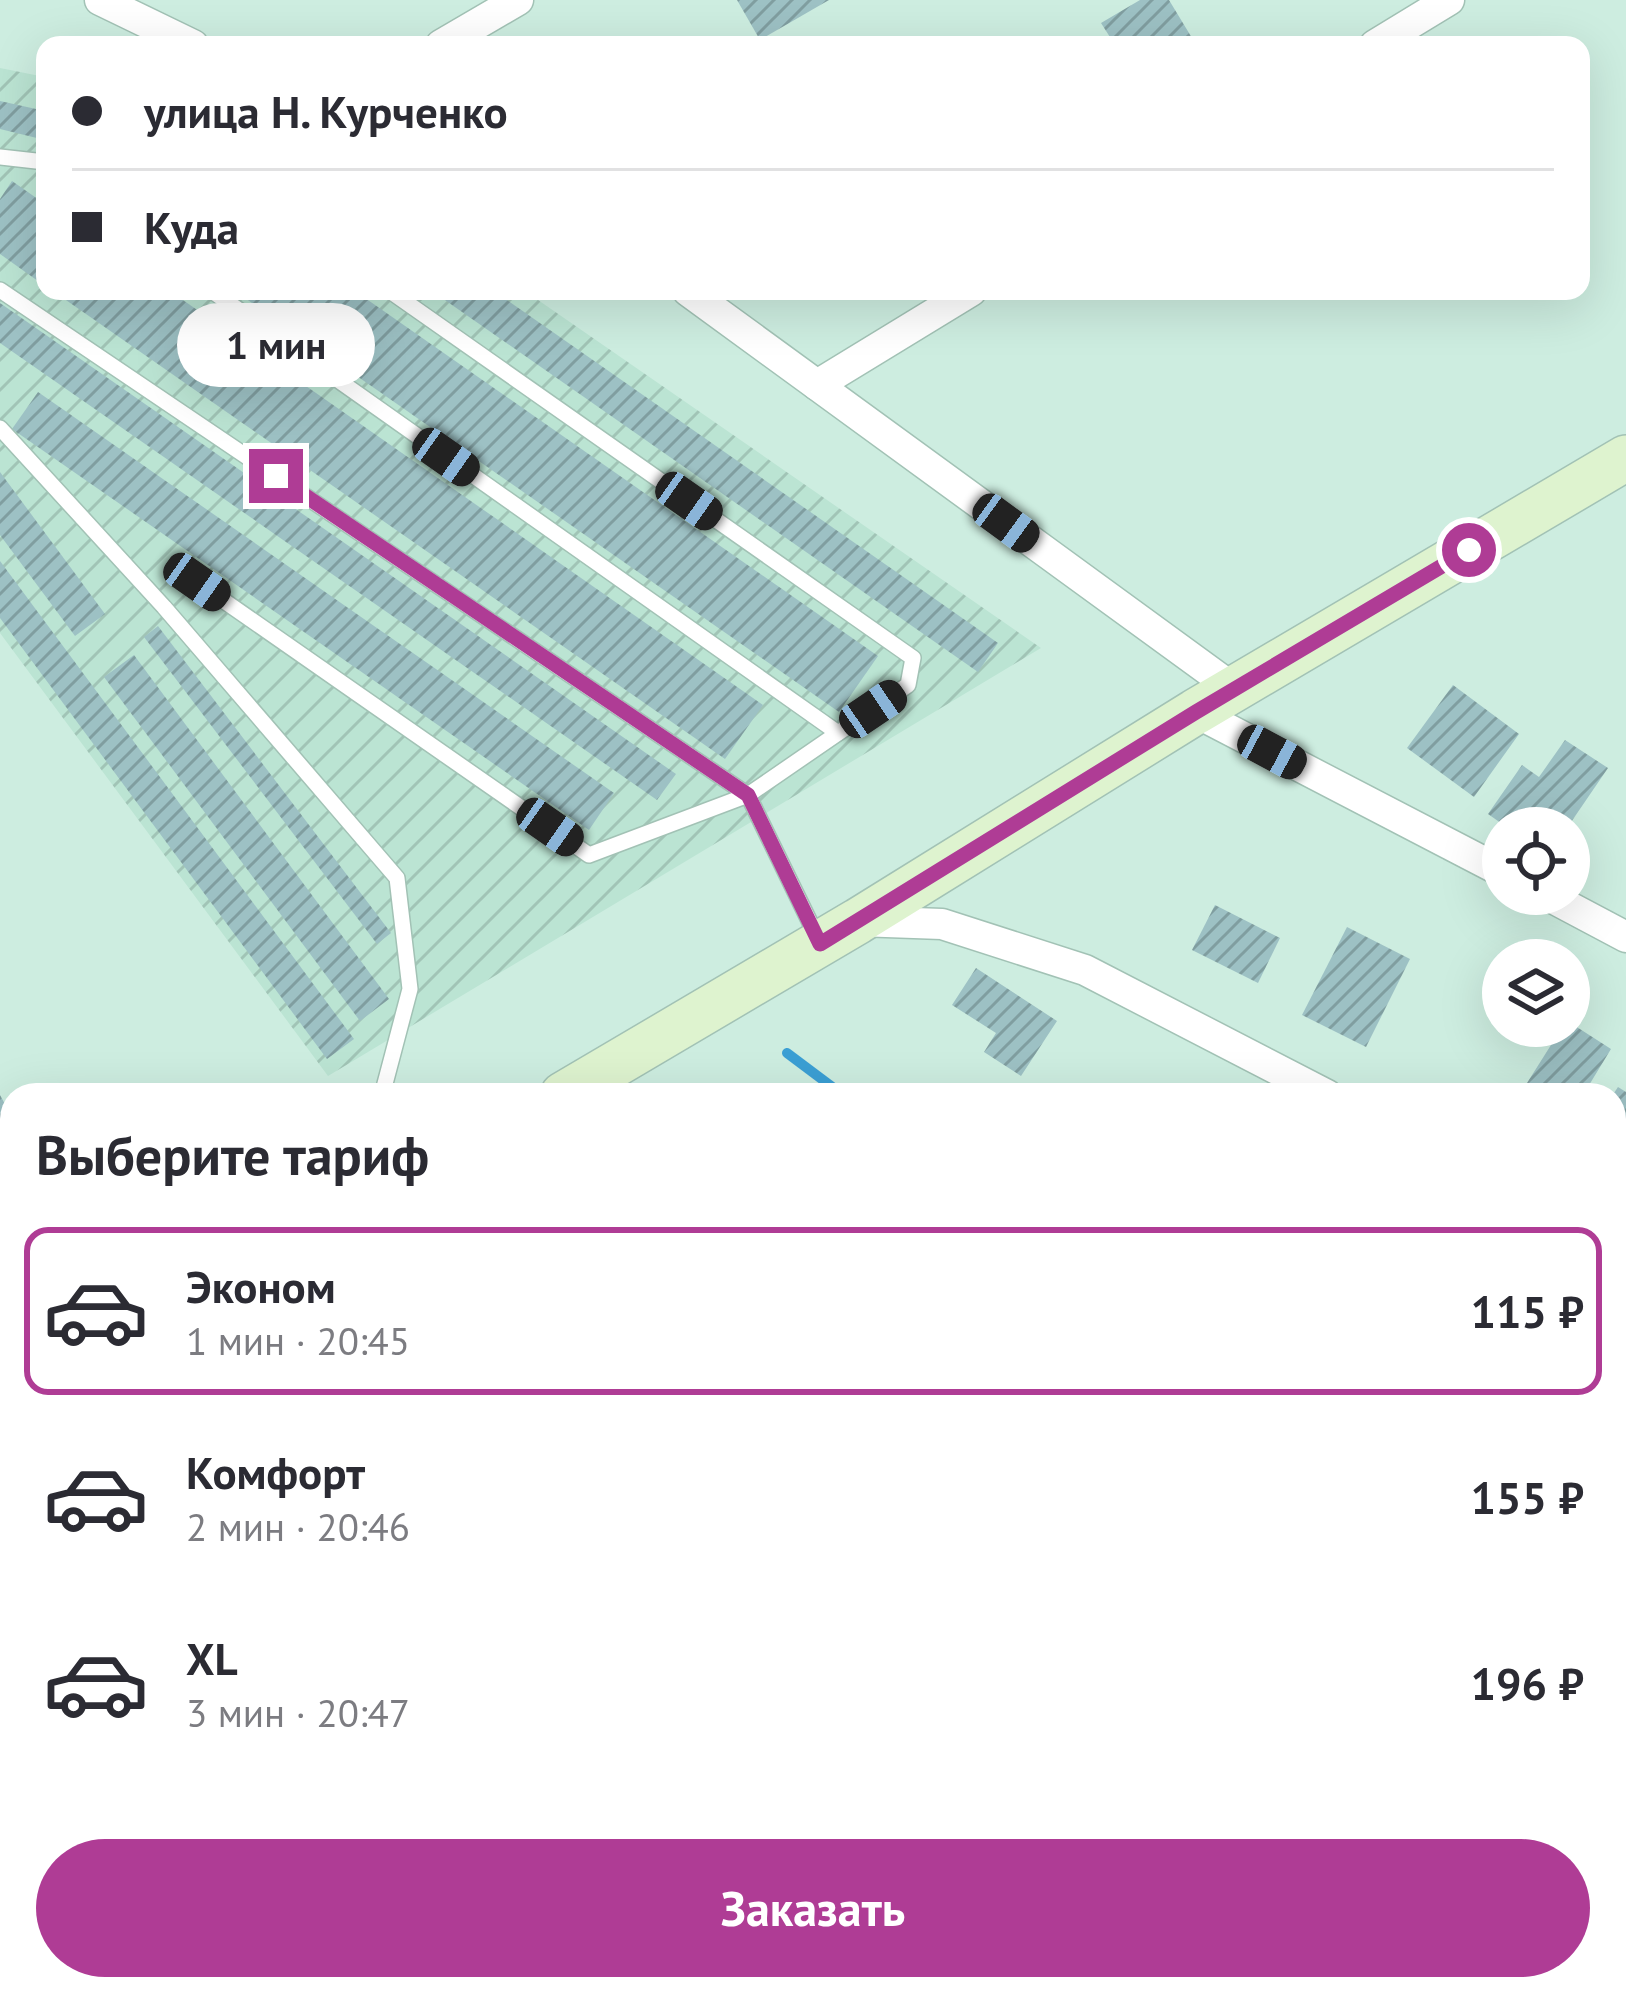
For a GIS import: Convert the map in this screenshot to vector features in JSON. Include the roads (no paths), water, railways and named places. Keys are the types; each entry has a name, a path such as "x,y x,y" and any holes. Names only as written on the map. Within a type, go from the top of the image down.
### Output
{"main road":[{"path":"593,1083 1215,700 1626,458"}],"street":[{"path":"100,0 174,36"},
{"path":"456,36 518,0"},
{"path":"1390,36 1449,0"},
{"path":"700,300 817,385 1215,700 1482,859"},
{"path":"817,385 956,300"},
{"path":"1585,915 1626,937"},
{"path":"839,933 942,924 1032,951 1084,970 1304,1083"}],"lane":[{"path":"0,157 36,160"},
{"path":"22,158 36,167"},
{"path":"0,290 748,795 839,933"},
{"path":"225,300 838,733"},
{"path":"197,582 590,855 748,795 908,685 913,658 403,300"},
{"path":"0,428 164,607 397,878 410,989 385,1083"}],"waterway":[{"path":"787,1053 827,1083"}]}
